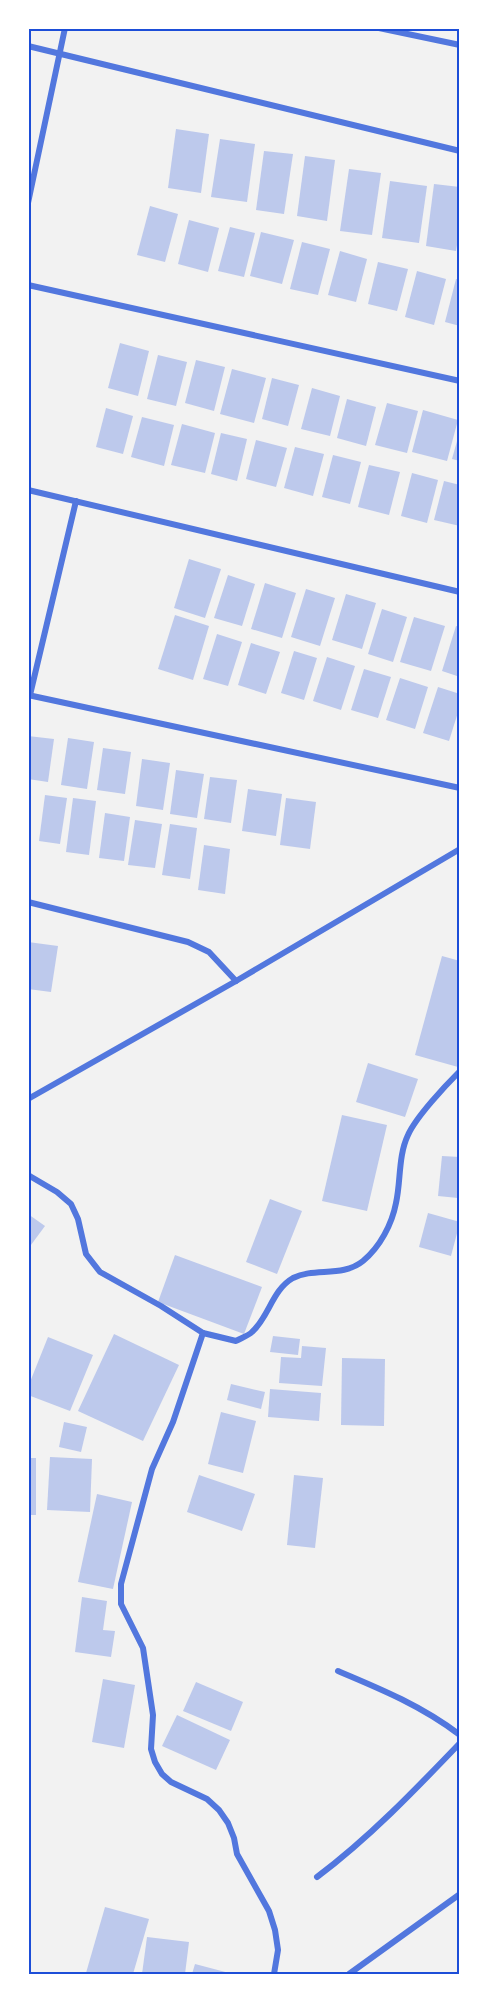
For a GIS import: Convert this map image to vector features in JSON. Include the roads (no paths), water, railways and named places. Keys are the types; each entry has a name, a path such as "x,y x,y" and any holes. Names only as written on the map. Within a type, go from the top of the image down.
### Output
{"street":[{"path":"28,203 64,28"},
{"path":"379,28 459,45"},
{"path":"28,46 459,151"},
{"path":"28,285 459,381"},
{"path":"28,490 459,592"},
{"path":"76,501 29,695 459,788"},
{"path":"28,1099 236,981 459,849"},
{"path":"28,902 188,942 209,952 236,981"},
{"path":"28,1175 57,1192 71,1204 78,1219 86,1254 100,1272 161,1306 203,1333 236,1341 251,1333 263,1319 277,1293 293,1279 314,1272 337,1273 362,1262 385,1235 396,1204 401,1160 408,1135 459,1071"},
{"path":"203,1333 173,1422 152,1469 121,1584 121,1604 143,1648 153,1715 151,1749 155,1762 162,1774 171,1782 207,1798 228,1823 237,1854 269,1911 275,1930 278,1950 274,1974"},
{"path":"338,1671 405,1699 440,1719 459,1735"},
{"path":"317,1877 350,1853 422,1783 459,1743"},
{"path":"349,1974 459,1894"}]}
